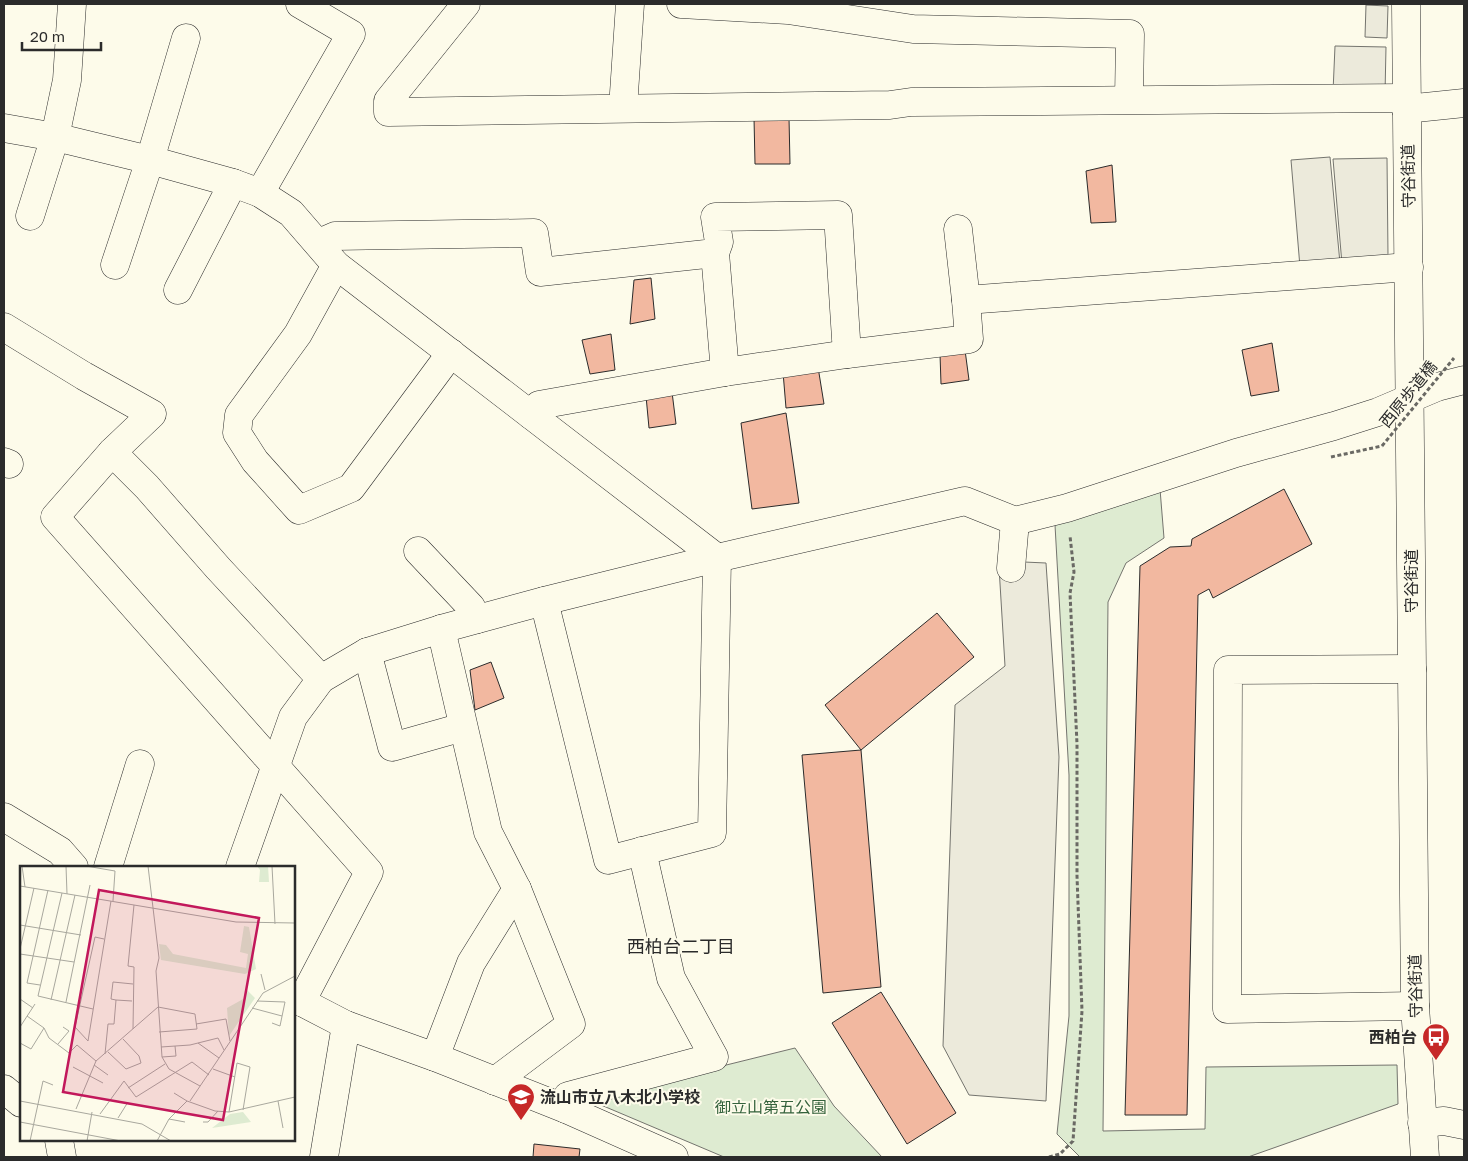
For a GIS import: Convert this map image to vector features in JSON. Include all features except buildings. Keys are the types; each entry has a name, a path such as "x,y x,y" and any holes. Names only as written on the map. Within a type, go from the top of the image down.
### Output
{"street":[{"path":"30,216 55,137 67,80 72,4"},
{"path":"260,192 351,34 300,4"},
{"path":"466,4 388,102 388,112 890,105 911,102 1129,100 1406,104 1464,103"},
{"path":"623,108 630,4"},
{"path":"680,4 788,10 913,29 1130,34 1129,100"},
{"name":"守谷街道","path":"1406,4 1415,1006 1425,1157"},
{"path":"115,265 150,160 186,38"},
{"path":"4,128 55,137 150,160 260,192 291,213 336,264 717,558"},
{"path":"178,290 233,183"},
{"path":"725,372 715,253 718,242 715,217 838,215 847,354"},
{"path":"531,415 539,404 725,372 847,354 970,340 958,229"},
{"path":"318,243 335,236 534,233 540,272 715,253"},
{"path":"336,264 298,334 239,415 237,433 255,461 299,510 351,488 451,352"},
{"path":"966,300 1409,267"},
{"path":"4,327 84,376 152,414 112,452 55,517 369,872 297,1000 346,1026 566,1109 674,1157"},
{"path":"240,866 293,717 321,679 367,652 441,629 544,601 717,558 965,501 1015,521 1068,508 1236,453 1378,412 1437,387 1459,369"},
{"path":"112,452 147,487 218,568 321,679"},
{"path":"1011,568 1015,521"},
{"path":"418,551 471,607 477,619"},
{"path":"544,601 608,860 712,833 717,558"},
{"path":"441,629 488,832 516,889 571,1024 495,1081"},
{"path":"367,652 392,747 463,727"},
{"path":"1412,669 1228,670 1227,1009 1415,1006"},
{"path":"108,866 137,773"},
{"path":"4,817 60,851 73,866"},
{"path":"566,1109 568,1096 714,1057 671,978 642,851"},
{"path":"435,1058 471,963 516,889"},
{"path":"324,1157 346,1026"},
{"path":"4,1089 20,1102"},
{"path":"1422,1123 1444,1121 1464,1125"},
{"path":"59,1141 62,1157"}],"path":[{"name":"西原歩道橋","path":"1382,446 1459,369"},
{"path":"1049,1157 1060,1154 1073,1141 1082,1011 1077,876 1077,744 1070,593 1074,572 1068,508"}],"green space":[{"path":"1160,489 1164,538 1126,563 1108,602 1103,1131 1205,1129 1206,1067 1397,1065 1398,1104 1248,1157 1080,1157 1057,1134 1069,1016 1069,775 1055,525"},
{"name":"御立山第五公園","path":"795,1048 834,1106 882,1157 724,1157 601,1105 601,1096"}],"shaded area":[{"path":"1366,5 1388,6 1387,38 1365,37"},
{"path":"1335,46 1386,47 1385,94 1333,92"},
{"path":"1330,157 1340,263 1300,267 1291,160"},
{"path":"1387,158 1388,256 1342,264 1333,159"},
{"path":"1024,562 1046,563 1059,757 1046,1101 969,1095 943,1046 955,705 1005,666 999,567"}],"place":[{"name":"西柏台","path":"1436,1061"},
{"name":"流山市立八木北小学校","path":"521,1121"}],"district":[{"name":"西柏台二丁目","path":"681,946"}]}
